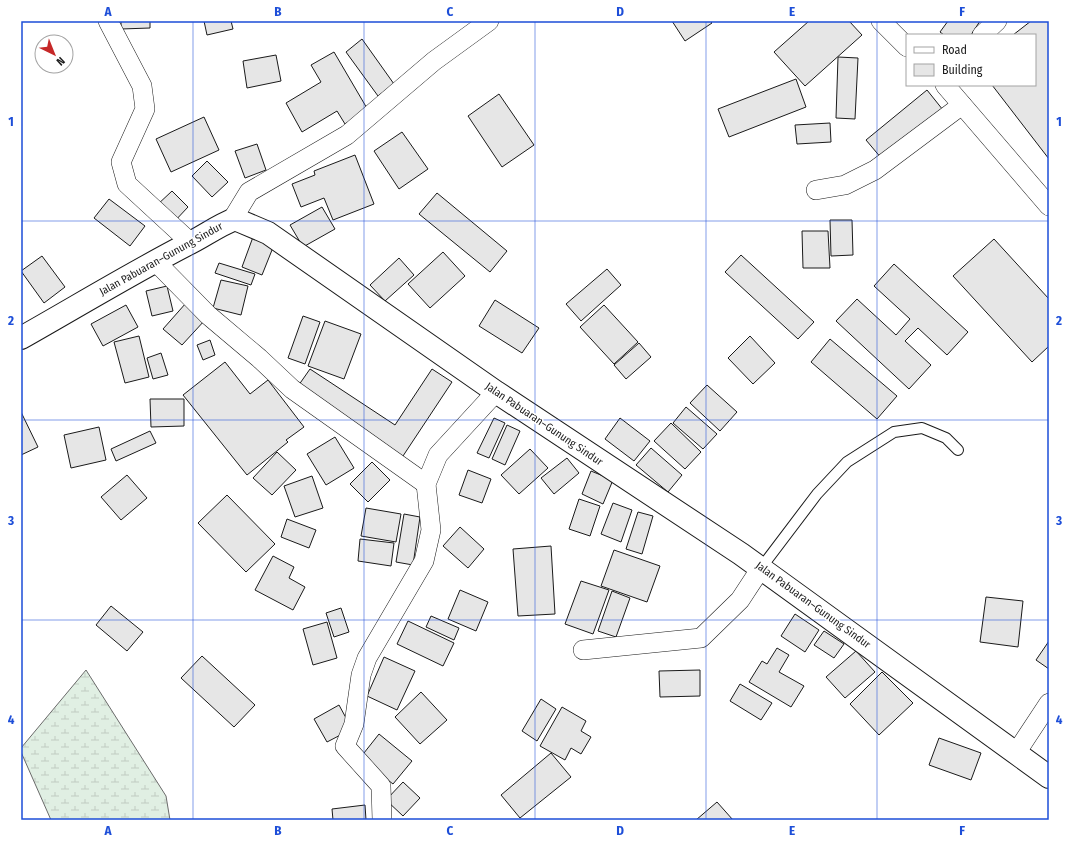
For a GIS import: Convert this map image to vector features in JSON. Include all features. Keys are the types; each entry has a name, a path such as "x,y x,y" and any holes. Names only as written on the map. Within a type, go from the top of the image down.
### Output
{"street":[{"path":"108,21 142,86 145,109 120,162 127,184 191,243"},
{"path":"235,220 236,215 250,192 347,135 434,61 488,21"},
{"path":"881,21 906,45"},
{"path":"983,34 997,21"},
{"path":"946,86 1049,206"},
{"path":"816,190 845,185 875,170 962,105"},
{"name":"Jalan Pabuaran–Gunung Sindur","path":"21,338 224,224 235,220 268,233 496,392 741,554 1049,777"},
{"path":"156,261 208,315 259,358 292,389 426,484"},
{"path":"382,820 381,786 345,746 354,724 361,674 367,658 424,562 431,530 426,484 438,455 496,392"},
{"path":"583,650 701,638 740,600 761,568"},
{"path":"1016,753 1049,703"}],"lane":[{"path":"761,568 817,494 847,462 894,432 922,428 946,438 958,450"}],"green space":[{"path":"86,670 166,796 170,820 51,820 21,752 21,748"}],"building":[{"path":"121,21 150,21 150,28 121,29"},
{"path":"204,21 231,21 233,29 207,35"},
{"path":"672,21 710,21 712,23 685,41"},
{"path":"809,21 849,21 862,35 805,86 774,52"},
{"path":"948,21 980,21 972,34 943,34 940,32"},
{"path":"1031,21 1049,21 1049,159 993,86 1036,86 1036,34 1014,34"},
{"path":"362,39 394,84 378,96 346,52"},
{"path":"334,52 368,110 345,124 337,111 302,132 286,103 321,82 311,65"},
{"path":"276,55 281,81 247,88 243,61"},
{"path":"838,57 858,58 855,119 836,118"},
{"path":"796,79 806,107 729,137 718,109"},
{"path":"927,90 943,110 882,159 866,140"},
{"path":"499,94 534,145 502,167 468,116"},
{"path":"204,117 219,150 171,172 156,139"},
{"path":"830,123 831,142 797,144 795,125"},
{"path":"402,132 428,169 399,189 374,151"},
{"path":"257,144 266,170 245,178 235,151"},
{"path":"355,155 374,204 333,220 324,198 301,207 292,184 315,175 314,171"},
{"path":"207,161 228,182 212,197 192,176"},
{"path":"172,191 188,207 173,223 156,206"},
{"path":"437,193 507,251 490,272 419,214"},
{"path":"109,199 145,226 130,246 94,218"},
{"path":"322,207 335,229 303,247 290,225"},
{"path":"830,220 852,220 853,255 831,256"},
{"path":"802,231 828,231 830,268 803,268"},
{"path":"253,237 274,245 262,275 242,267"},
{"path":"994,239 1049,299 1049,346 1032,362 953,276"},
{"path":"443,252 465,276 430,308 408,284"},
{"path":"741,255 814,322 798,339 725,272"},
{"path":"42,256 65,287 44,303 21,271"},
{"path":"399,258 414,275 385,301 370,285"},
{"path":"219,263 255,274 251,285 215,273"},
{"path":"894,264 968,332 947,355 918,328 905,341 931,365 909,389 836,321 857,299 896,335 910,319 874,286"},
{"path":"607,269 621,285 581,321 566,304"},
{"path":"221,280 248,286 241,315 213,308"},
{"path":"167,286 173,311 152,316 146,291"},
{"path":"495,300 539,328 522,353 479,326"},
{"path":"186,303 205,320 182,345 163,329"},
{"path":"126,305 138,327 103,346 91,324"},
{"path":"604,305 638,342 614,364 580,327"},
{"path":"303,316 320,322 305,364 288,358"},
{"path":"325,321 361,334 344,379 308,366"},
{"path":"139,336 149,377 125,383 114,342"},
{"path":"750,336 775,363 753,384 728,358"},
{"path":"830,339 897,396 877,419 811,362"},
{"path":"210,340 215,355 203,360 197,345"},
{"path":"639,343 651,357 626,379 614,365"},
{"path":"161,353 168,375 153,379 147,358"},
{"path":"225,362 250,394 268,380 304,427 286,440 288,442 247,475 183,395"},
{"path":"310,369 395,425 432,369 452,382 401,459 296,389"},
{"path":"707,385 737,412 720,431 690,403"},
{"path":"150,399 184,399 184,426 151,427"},
{"path":"686,407 717,434 703,449 673,423"},
{"path":"21,412 38,447 21,455"},
{"path":"494,418 505,423 489,458 477,453"},
{"path":"620,418 650,441 634,461 605,439"},
{"path":"671,423 701,452 685,469 654,441"},
{"path":"507,425 520,431 505,465 492,459"},
{"path":"99,427 106,460 71,468 64,435"},
{"path":"150,431 156,443 116,461 111,449"},
{"path":"335,437 354,468 326,485 307,454"},
{"path":"651,448 682,475 668,492 636,465"},
{"path":"530,449 548,468 519,494 501,475"},
{"path":"277,452 296,470 272,495 253,478"},
{"path":"567,458 579,473 554,494 541,478"},
{"path":"372,462 390,480 368,502 350,484"},
{"path":"468,470 491,479 482,503 459,495"},
{"path":"591,471 613,480 603,504 582,494"},
{"path":"127,475 147,498 121,520 101,497"},
{"path":"312,476 323,508 295,517 284,486"},
{"path":"227,495 275,544 246,572 198,523"},
{"path":"579,499 600,506 590,536 569,529"},
{"path":"613,503 632,510 621,542 601,534"},
{"path":"366,508 401,514 396,542 361,536"},
{"path":"638,512 653,516 642,554 626,549"},
{"path":"404,514 420,517 413,565 396,562"},
{"path":"287,519 316,530 309,548 281,537"},
{"path":"460,527 484,549 468,568 443,546"},
{"path":"360,539 394,543 391,566 358,561"},
{"path":"551,546 555,614 518,616 513,549"},
{"path":"614,550 660,566 647,602 601,586"},
{"path":"273,556 294,567 289,578 305,587 293,610 255,590"},
{"path":"581,581 609,590 593,634 565,624"},
{"path":"460,590 488,602 476,631 448,619"},
{"path":"612,591 630,598 616,637 598,631"},
{"path":"986,597 1023,601 1018,647 980,642"},
{"path":"111,606 143,632 127,651 96,625"},
{"path":"341,608 349,632 334,637 326,613"},
{"path":"795,614 819,630 805,652 781,636"},
{"path":"431,616 459,628 454,640 426,627"},
{"path":"408,621 454,643 443,666 397,644"},
{"path":"327,622 337,658 313,665 303,629"},
{"path":"824,631 844,644 834,658 814,645"},
{"path":"1049,641 1049,669 1036,660"},
{"path":"777,648 789,655 779,672 804,686 791,707 749,682 762,661 767,664"},
{"path":"856,651 875,672 845,698 826,677"},
{"path":"202,656 255,705 234,727 181,678"},
{"path":"384,657 415,671 397,710 367,696"},
{"path":"700,670 700,696 660,697 659,671"},
{"path":"882,672 913,703 879,735 850,704"},
{"path":"740,684 772,703 761,720 730,701"},
{"path":"421,692 447,720 420,744 395,717"},
{"path":"541,699 556,709 537,741 522,731"},
{"path":"339,705 352,729 327,742 314,719"},
{"path":"562,707 586,721 581,731 591,737 581,754 571,748 565,760 540,746"},
{"path":"379,734 412,761 393,784 360,758"},
{"path":"939,738 981,753 971,780 929,765"},
{"path":"551,753 571,777 520,818 501,795"},
{"path":"403,782 420,798 403,816 386,800"},
{"path":"717,802 733,820 696,820"},
{"path":"365,805 366,820 333,820 332,809"}]}
